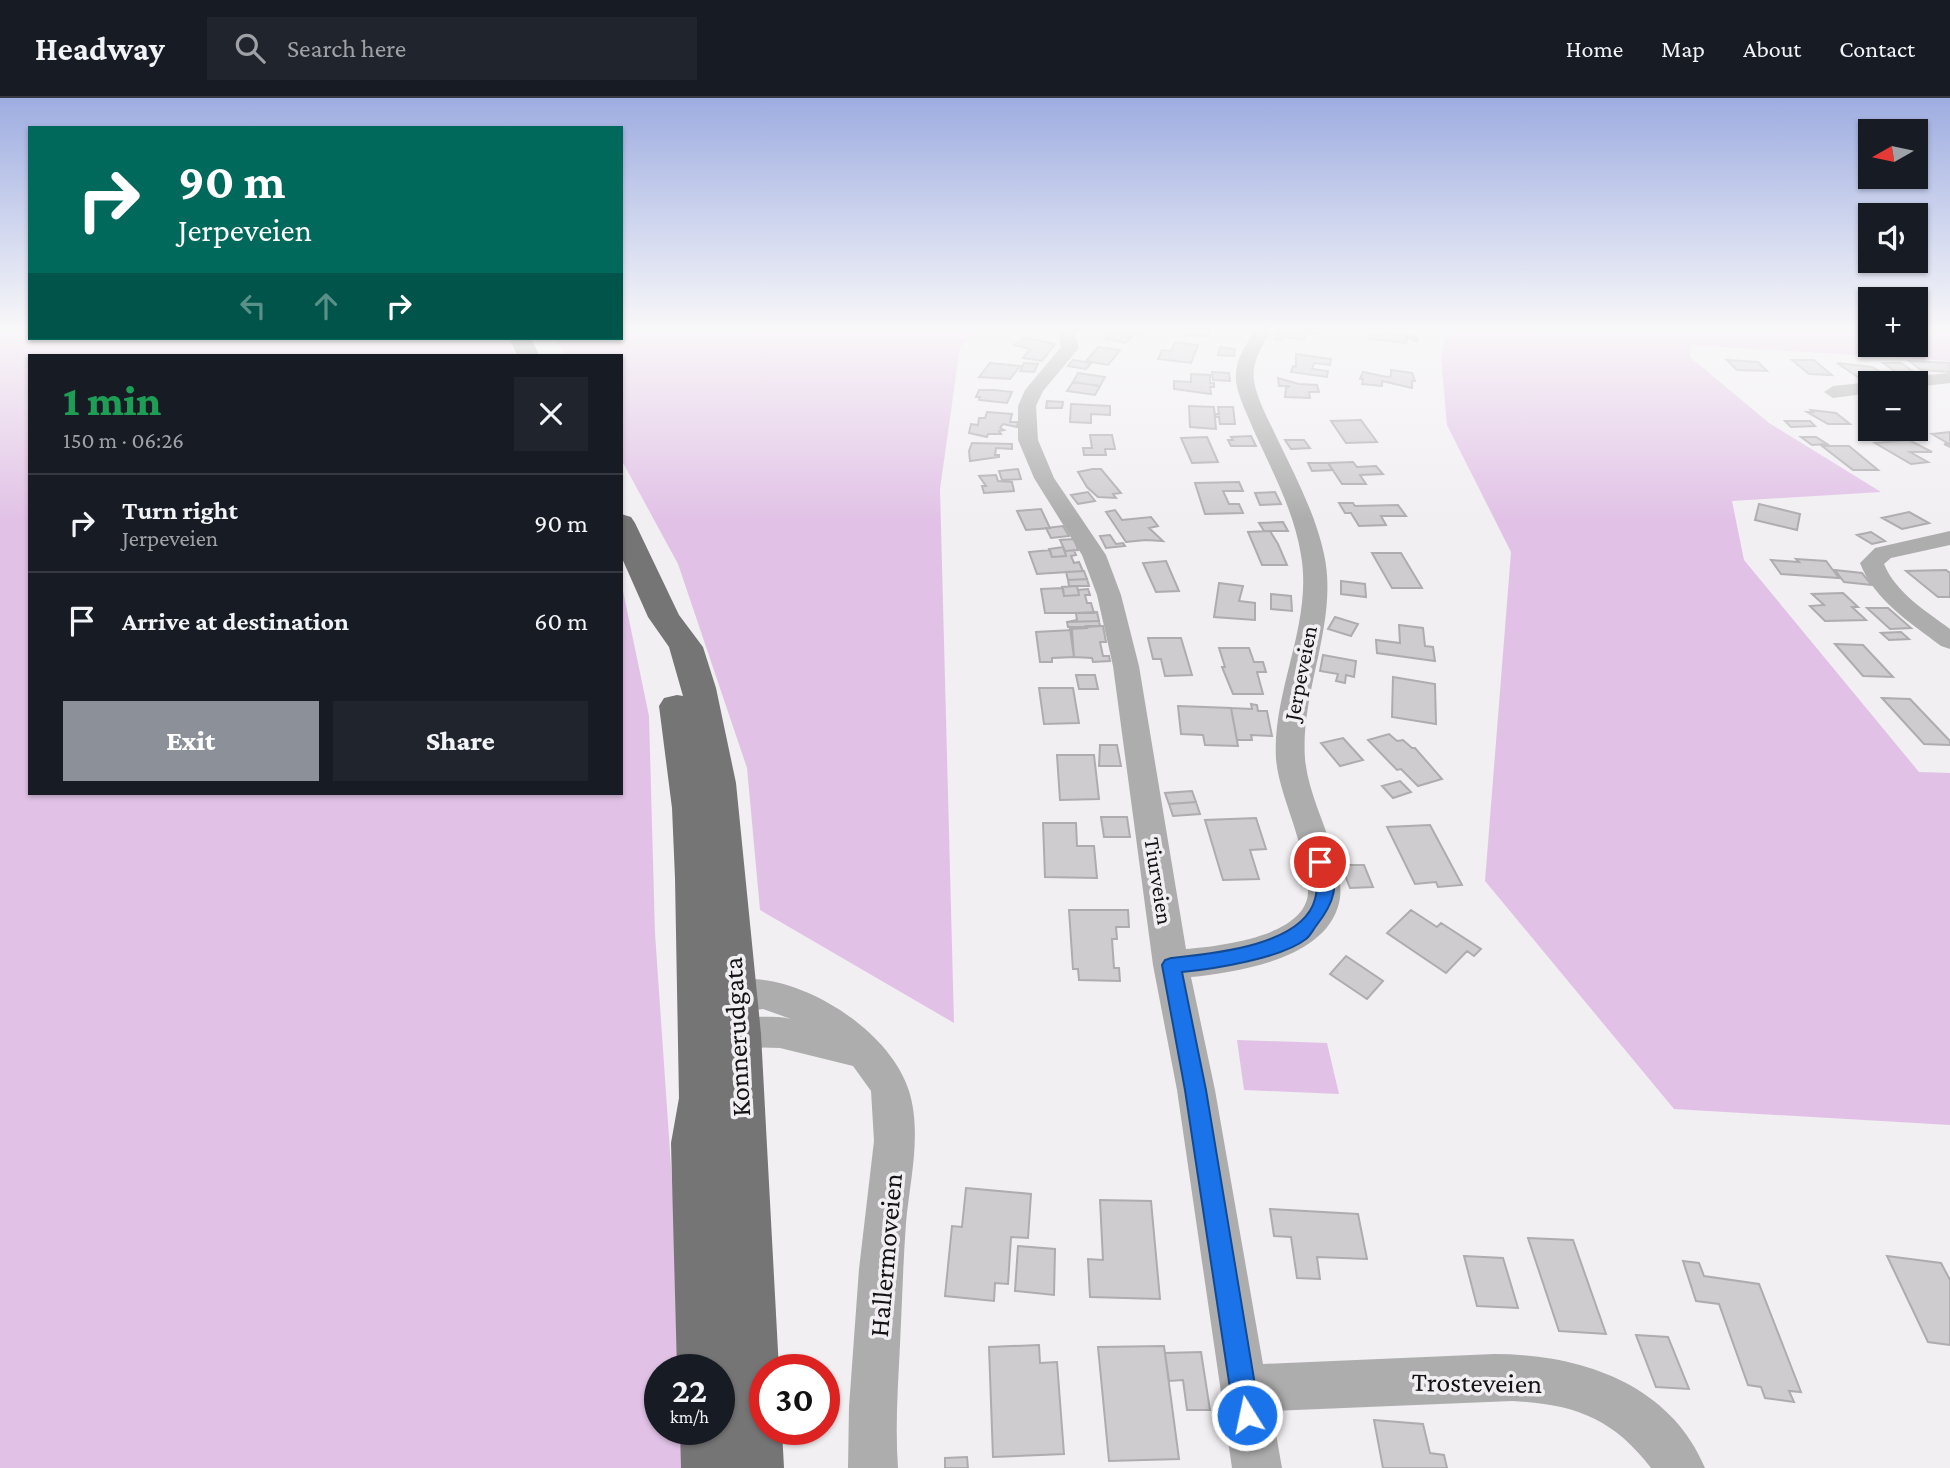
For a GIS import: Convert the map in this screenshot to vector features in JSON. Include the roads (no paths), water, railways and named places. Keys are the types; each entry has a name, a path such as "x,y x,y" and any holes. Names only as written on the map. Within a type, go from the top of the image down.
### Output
{"main road":[{"name":"Konnerudgata","path":"623,527 664,617 686,647 708,731 724,842 725,1013 752,1468"},
{"name":"Konnerudgata","path":"707,1354 697,1143 704,1098 725,1013"},
{"path":"712,1445 713,1468"}],"street":[{"name":"Tiurveien","path":"1035,392 1027,406 1028,440 1044,478 1094,555 1110,595 1132,697 1171,965 1196,1090 1257,1468"},
{"name":"Jerpeveien","path":"1171,965 1219,961 1280,943 1300,933 1323,904 1326,886 1297,791 1288,734 1293,694 1313,612 1313,553 1249,392"},
{"path":"1950,538 1883,553 1872,563 1873,569 1888,590 1950,641"},
{"name":"Hallermoveien","path":"725,1013 767,1030 861,1052 881,1072 890,1089 894,1154 885,1224 874,1380 873,1468"},
{"name":"Trosteveien","path":"1242,1388 1497,1378 1582,1387 1617,1403 1646,1425 1670,1451 1679,1468"}]}
